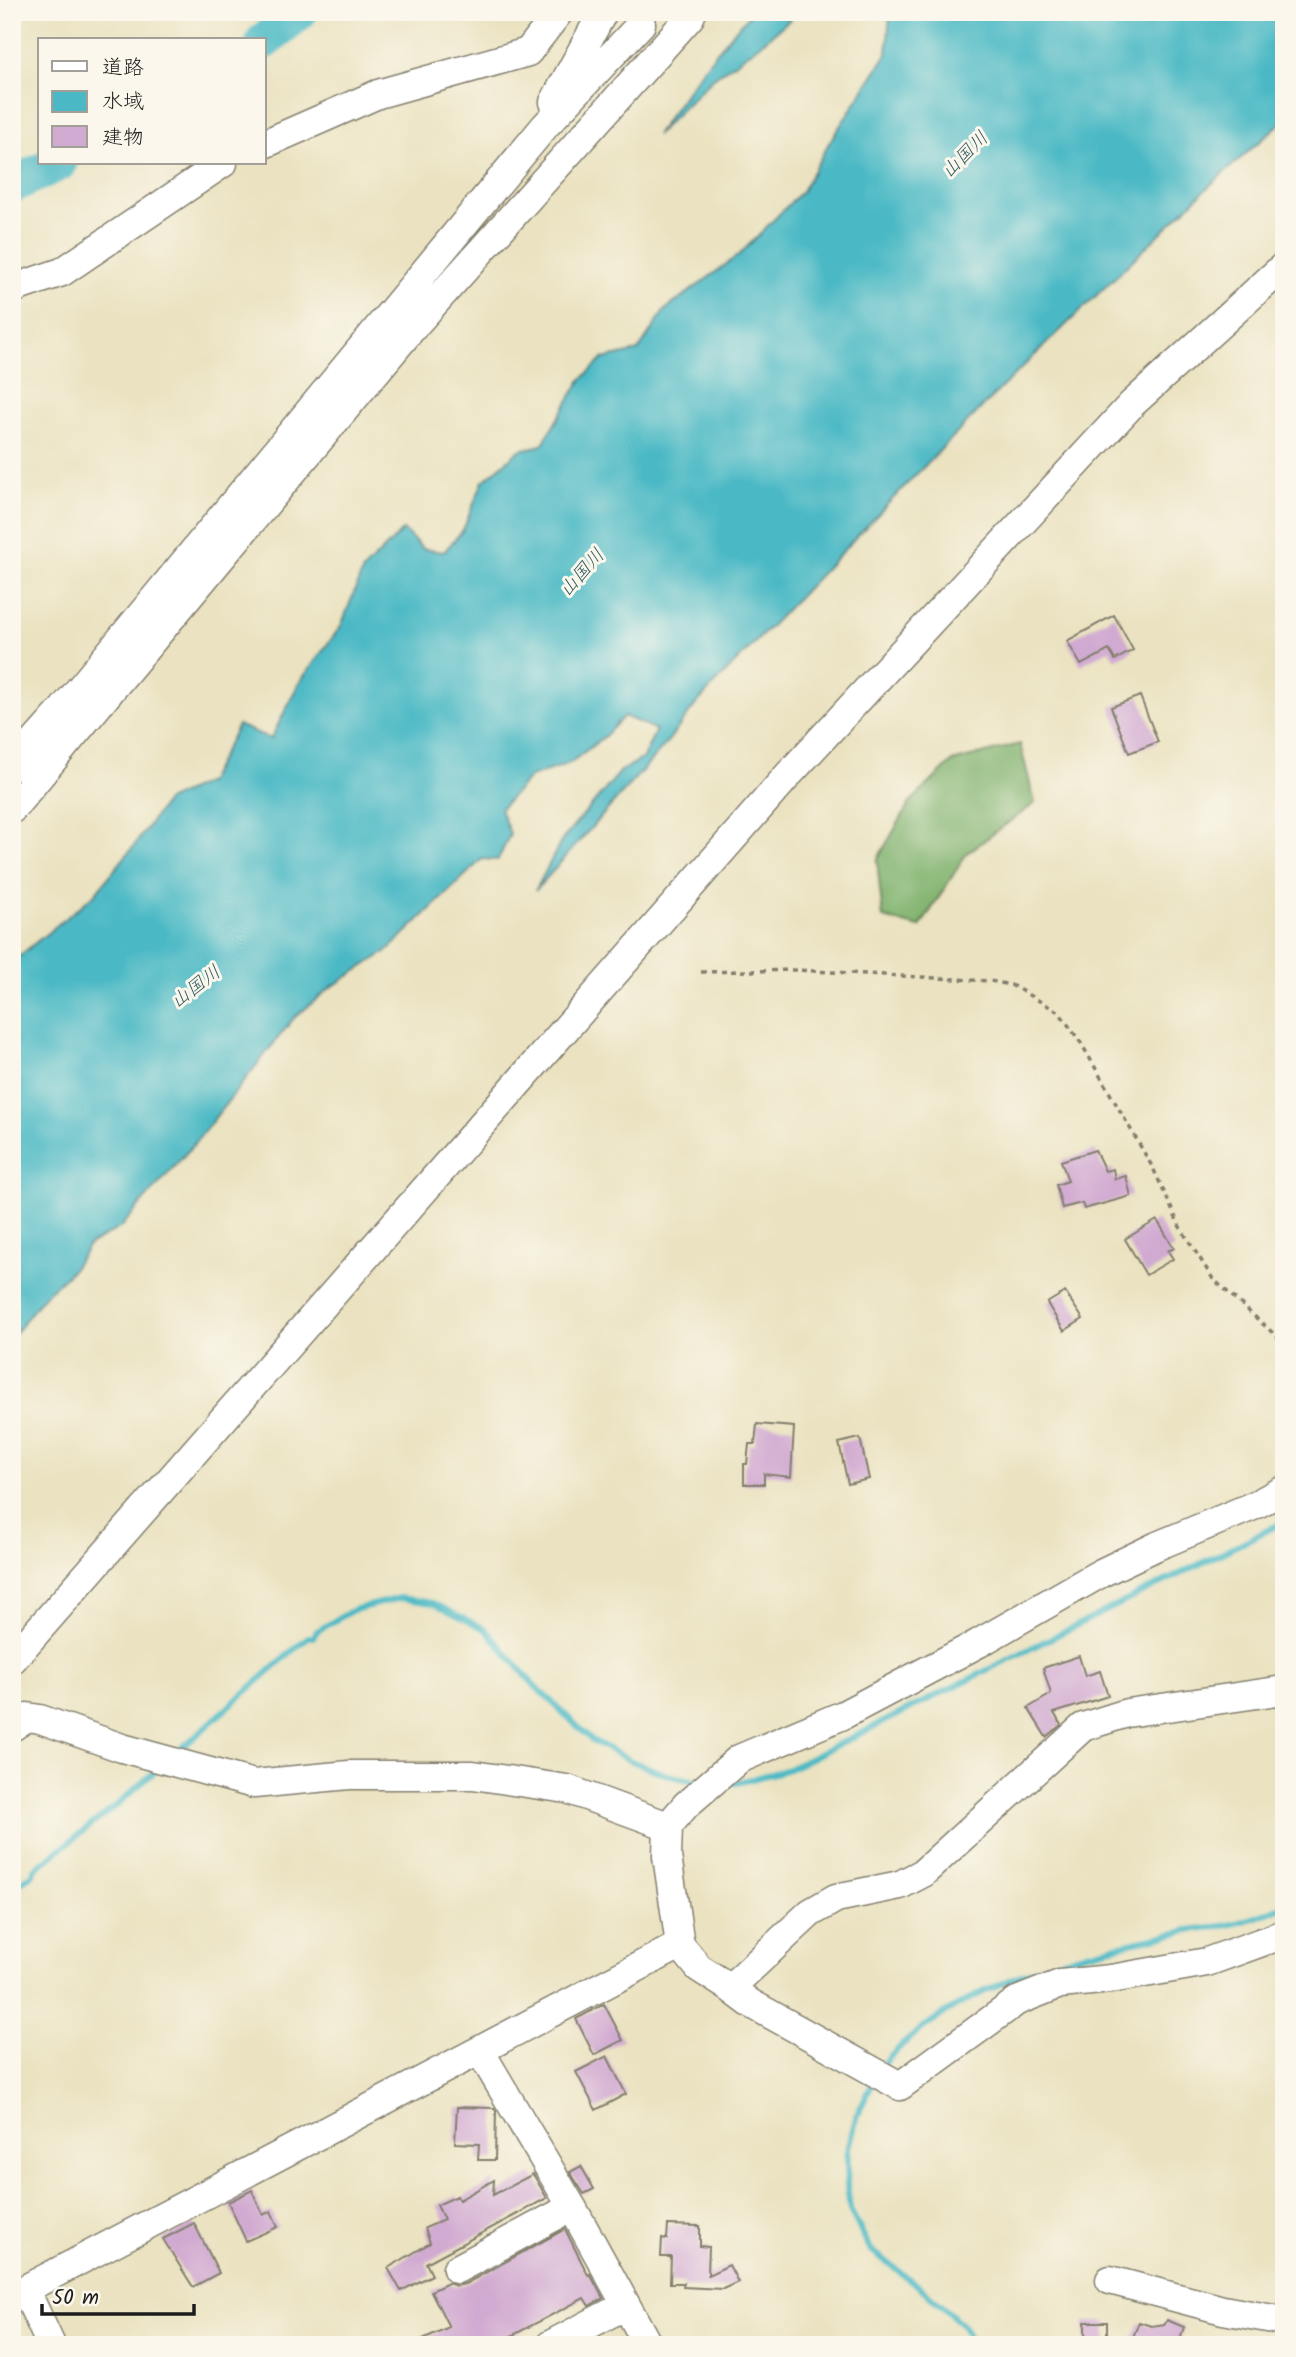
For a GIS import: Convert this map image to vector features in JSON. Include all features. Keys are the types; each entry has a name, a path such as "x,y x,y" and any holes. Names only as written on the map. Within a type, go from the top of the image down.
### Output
{"street":[{"path":"266,143 378,94 528,52 559,12"},
{"path":"545,126 555,99 603,12"},
{"path":"12,809 414,326 692,12"},
{"path":"12,767 59,714 545,126 641,24"},
{"path":"12,289 62,272 222,164"},
{"path":"12,1660 790,773 1132,404 1284,266"},
{"path":"1284,1490 1101,1573 979,1643 843,1715 739,1759 686,1805 668,1826 667,1856 680,1945 699,1968 750,2003 900,2086 1017,2001 1060,1984 1111,1979 1207,1962 1284,1934"},
{"path":"730,1988 810,1913 836,1898 900,1885 923,1873 1083,1727 1127,1713 1284,1690"},
{"path":"12,1727 27,1717 40,1719 122,1748 254,1784 349,1775 473,1775 567,1790 668,1826"},
{"path":"51,2345 18,2292 680,1945"},
{"path":"480,2052 572,2207 648,2345"},
{"path":"457,2269 572,2207"},
{"path":"1110,2280 1223,2310 1284,2321"},
{"path":"550,2345 626,2305"}],"path":[{"path":"701,972 796,970 990,981 1011,985 1059,1012 1081,1043 1153,1168 1180,1227 1213,1279 1284,1343"}],"green space":[{"path":"1020,744 1035,803 967,853 920,927 883,918 877,860 911,801 952,762"}],"water":[{"path":"752,12 799,12 711,80 656,135 713,56"},
{"name":"山国川","path":"890,12 1284,12 1284,120 1208,187 1001,388 905,486 697,703 664,746 535,891 562,840 621,771 643,758 656,730 624,716 605,736 570,763 530,777 500,809 510,834 498,860 482,859 386,952 330,988 294,1018 194,1144 121,1227 89,1245 71,1271 44,1296 12,1337 12,962 94,895 166,801 208,782 238,725 271,739 299,683 341,626 363,570 403,530 423,549 444,552 463,530 483,481 520,450 542,445 581,380 603,359 638,351 665,310 740,254 802,191 829,143 887,54"}],"building":[{"path":"1114,615 1133,650 1115,660 1109,650 1081,665 1067,641"},
{"path":"1140,696 1158,742 1129,753 1111,707"},
{"path":"1095,1150 1105,1171 1113,1169 1115,1179 1126,1176 1131,1196 1084,1209 1082,1203 1062,1208 1056,1185 1068,1181 1061,1161"},
{"path":"1157,1220 1174,1248 1168,1251 1173,1259 1146,1275 1125,1239"},
{"path":"1065,1292 1083,1319 1064,1331 1047,1303"},
{"path":"757,1424 794,1427 791,1477 764,1474 764,1484 744,1484 744,1464 747,1464 749,1444 755,1444"},
{"path":"860,1438 869,1479 848,1484 839,1443"},
{"path":"1079,1656 1085,1676 1100,1671 1108,1696 1054,1713 1061,1725 1046,1737 1028,1708 1051,1694 1043,1668"},
{"path":"604,2004 623,2040 594,2055 576,2019"},
{"path":"607,2056 626,2094 596,2110 576,2072"},
{"path":"457,2107 494,2108 495,2160 478,2160 479,2144 455,2143"},
{"path":"581,2166 594,2189 584,2194 570,2172"},
{"path":"533,2174 547,2198 426,2263 432,2275 401,2291 388,2268 430,2243 425,2228 444,2220 437,2205 457,2196 459,2200 494,2180 493,2195"},
{"path":"252,2190 263,2215 271,2211 278,2227 246,2241 228,2202"},
{"path":"194,2223 219,2273 193,2287 163,2239"},
{"path":"668,2225 700,2226 700,2246 709,2247 708,2275 729,2265 738,2282 723,2289 683,2287 684,2283 670,2283 671,2257 661,2257 662,2238 667,2239"},
{"path":"565,2229 603,2298 589,2306 584,2298 494,2345 410,2345 449,2327 431,2291 448,2283 456,2286 465,2284"},
{"path":"1167,2320 1184,2327 1178,2345 1130,2345 1139,2322 1151,2326 1165,2324"},
{"path":"1085,2322 1107,2322 1107,2345 1085,2345"}],"waterway":[{"path":"266,39 299,12"},
{"path":"12,185 57,164"},
{"path":"726,1783 737,1783 789,1769 1284,1522"},
{"path":"175,1754 308,1637 313,1637 317,1631 353,1610 400,1598 433,1603 485,1629 535,1686 592,1740 629,1760 667,1775 701,1782"},
{"path":"12,1888 33,1874 35,1869 117,1805 161,1766"},
{"path":"881,2068 899,2048 944,2014 1025,1974 1103,1949 1223,1926 1284,1906"},
{"path":"874,2081 857,2115 848,2147 847,2185 850,2210 871,2250 962,2324 972,2345"}]}
